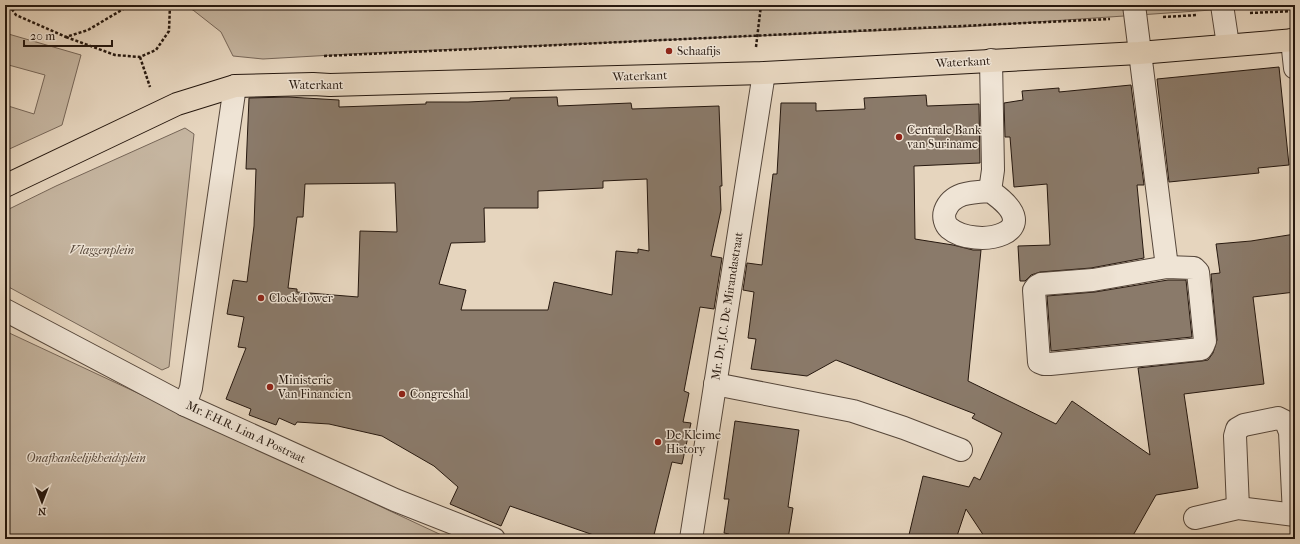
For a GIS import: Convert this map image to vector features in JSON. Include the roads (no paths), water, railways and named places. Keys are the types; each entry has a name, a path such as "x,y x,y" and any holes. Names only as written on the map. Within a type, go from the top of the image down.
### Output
{"main road":[{"name":"Waterkant","path":"5,186 177,104 235,86 330,85 757,73 1140,53 1294,40"}],"street":[{"path":"1222,9 1228,45"},
{"path":"1134,11 1167,267"},
{"path":"1294,40 1295,68"},
{"path":"990,192 993,170 991,60"},
{"name":"Mr. Dr. J.C. De Mirandastraat","path":"691,539 715,384 757,73"},
{"path":"185,405 191,388 235,86"},
{"path":"1167,267 1194,268 1198,272 1205,341 1201,348 1050,364 1038,362 1034,290 1037,286 1040,284 1093,280 1167,267"},
{"name":"Mr. F.H.R. Lim A Postraat","path":"5,310 185,405 395,500 494,539"},
{"path":"715,384 853,411 904,428 961,450"},
{"path":"1195,518 1238,508 1295,515 1290,432 1286,422 1278,418 1244,425 1237,429 1235,436 1238,508"}],"place":[{"name":"Schaafijs","path":"669,51"},
{"name":"Centrale Bank van Suriname","path":"899,137"},
{"name":"Clock Tower","path":"261,298"},
{"name":"Ministerie Van Financien","path":"270,387"},
{"name":"Congreshal","path":"402,394"},
{"name":"De Kleime History","path":"658,442"}],"park label":[{"name":"Vlaggenplein","path":"102,250"},
{"name":"Onafhankelijkheidsplein","path":"86,458"}]}
